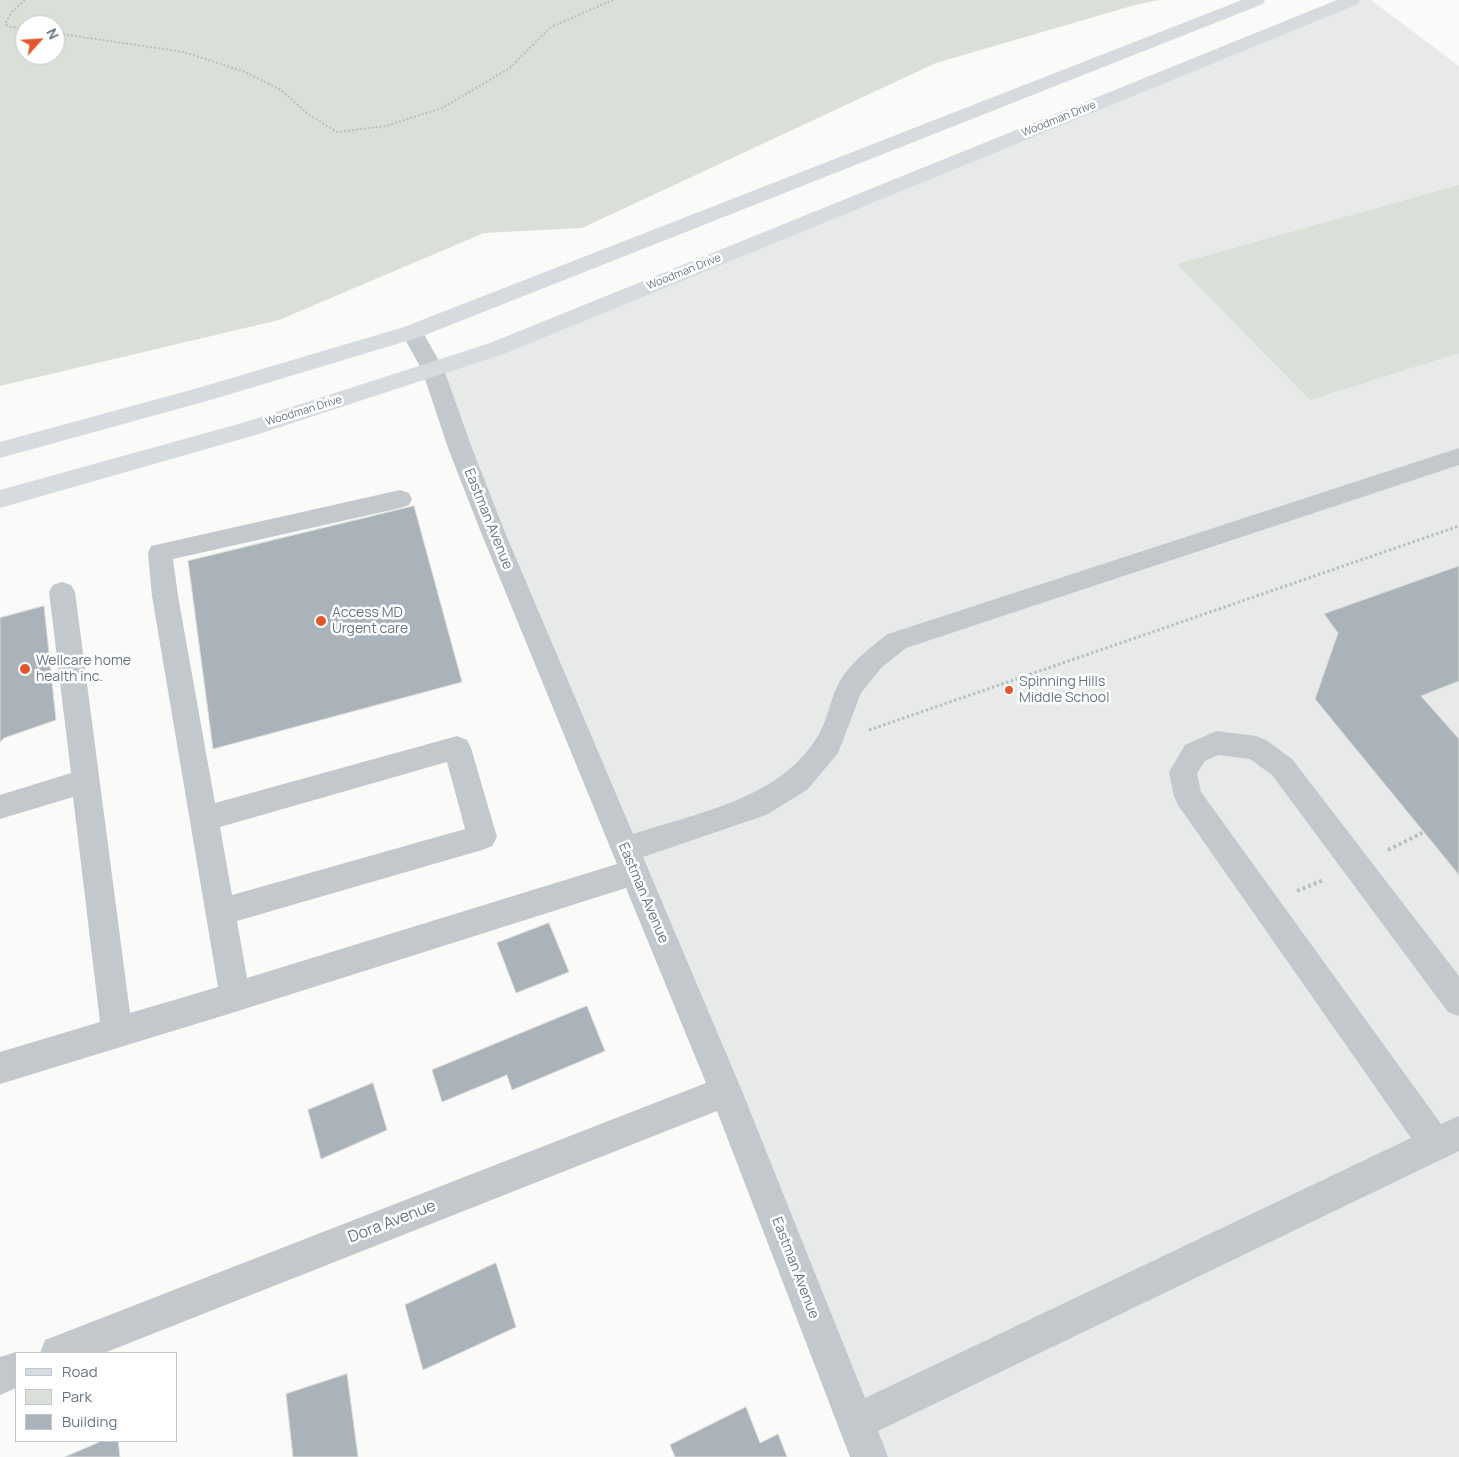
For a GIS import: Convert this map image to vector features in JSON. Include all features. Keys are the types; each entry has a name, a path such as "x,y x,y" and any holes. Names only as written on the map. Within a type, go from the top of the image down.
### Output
{"main road":[{"path":"0,450 280,372 412,332 1257,0"},
{"name":"Woodman Drive","path":"0,499 165,454 498,348 1352,0"}],"street":[{"name":"Eastman Avenue","path":"412,332 433,370 460,448 492,530 726,1091 868,1457"},
{"path":"0,1068 235,997 630,861 756,806 797,781 828,745 850,688 872,661 897,641 1459,456"},
{"path":"235,997 160,553 400,499"},
{"path":"62,592 117,1033"},
{"path":"855,1422 1447,1139 1188,796 1183,772 1195,753 1216,743 1256,748 1282,767 1459,1001"},
{"path":"204,819 457,748 482,837 221,912"},
{"path":"0,807 85,781"},
{"name":"Dora Avenue","path":"61,1352 307,1255 552,1162 726,1091"},
{"path":"0,1376 15,1370"}],"path":[{"path":"15,27 7,26 6,22 12,12 25,0"},
{"path":"65,34 184,52 245,72 281,90 308,114 336,132 386,126 442,108 510,68 551,27 614,0"},
{"path":"828,745 1459,526"}],"shaded area":[{"name":"Spinning Hills Middle School","path":"1352,0 1371,0 1459,66 1459,1457 869,1457 433,370"}],"green space":[{"path":"0,0 1159,0 1135,5 936,63 582,228 484,233 279,320 0,386"},
{"path":"1459,185 1459,353 1310,400 1177,264"}],"building":[{"name":"Access MD Urgent care","path":"414,506 462,682 213,749 188,561"},
{"path":"1459,566 1459,681 1421,696 1459,739 1459,875 1315,699 1338,633 1324,614"},
{"name":"Wellcare home health inc.","path":"44,606 56,720 4,738 0,742 0,618"},
{"path":"549,923 569,972 516,993 497,943"},
{"path":"587,1006 605,1051 512,1090 507,1075 442,1102 432,1070"},
{"path":"373,1083 387,1130 321,1159 308,1110"},
{"path":"496,1263 516,1327 423,1370 405,1305"},
{"path":"347,1374 358,1457 293,1457 286,1394"},
{"path":"746,1407 760,1443 778,1434 787,1457 675,1457 670,1445"},
{"path":"100,1442 118,1442 120,1457 65,1457"}],"place":[{"name":"Access MD Urgent care","path":"321,621"},
{"name":"Wellcare home health inc.","path":"25,669"},
{"name":"Spinning Hills Middle School","path":"1009,690"}]}
